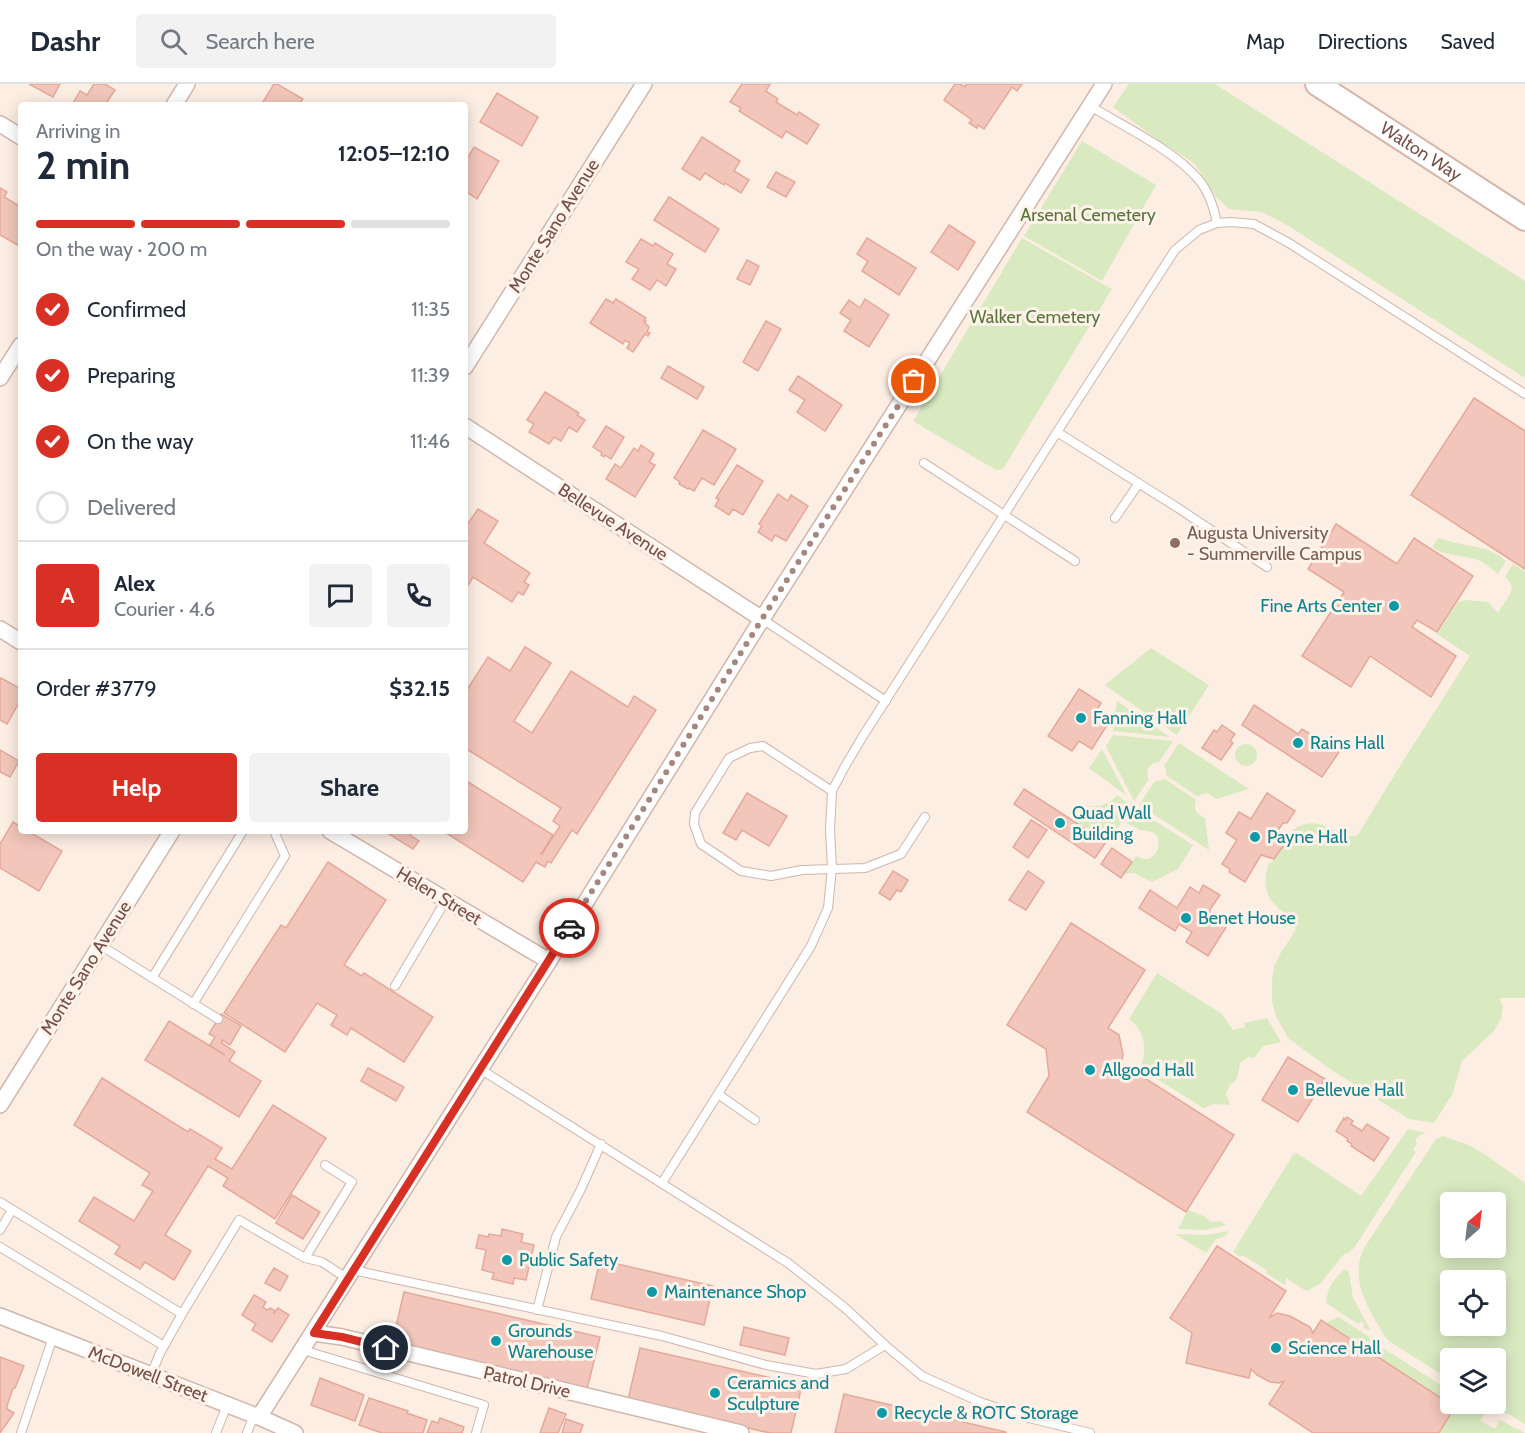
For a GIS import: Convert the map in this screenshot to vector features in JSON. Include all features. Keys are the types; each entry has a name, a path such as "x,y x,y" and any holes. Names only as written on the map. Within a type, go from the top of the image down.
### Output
{"main road":[{"name":"Walton Way","path":"1317,84 1525,219"}],"street":[{"path":"176,102 187,84"},
{"name":"Monte Sano Avenue","path":"468,362 644,84"},
{"path":"256,1416 314,1333 762,619 1104,84"},
{"path":"0,124 18,135"},
{"path":"0,378 18,350"},
{"name":"Bellevue Avenue","path":"468,428 762,619"},
{"path":"0,629 18,640"},
{"name":"Monte Sano Avenue","path":"0,1105 170,834"},
{"name":"Helen Street","path":"335,834 549,961"},
{"name":"McDowell Street","path":"0,1316 295,1433"},
{"name":"Patrol Drive","path":"314,1333 342,1337 741,1433"}],"lane":[{"path":"1090,106 1173,156 1200,180 1213,204 1217,223"},
{"path":"662,1183 811,946 828,908 832,868 830,830 832,791 844,768 1175,250 1199,230 1217,223 1254,224 1290,243 1525,394"},
{"path":"1057,432 1267,567"},
{"path":"924,464 1075,561"},
{"path":"1114,518 1139,483"},
{"path":"762,619 886,700"},
{"path":"832,791 763,746 750,748 729,758 695,813 694,824 701,844 741,871 771,876 802,870 865,868 901,854 925,817"},
{"path":"152,978 241,834"},
{"path":"193,1004 285,856 275,834"},
{"path":"396,986 446,900"},
{"path":"100,945 218,1019"},
{"path":"480,1069 788,1263 844,1307 922,1376 980,1402 1029,1419 1090,1433"},
{"path":"718,1094 755,1120"},
{"path":"537,1310 556,1237 601,1144"},
{"path":"305,1258 352,1182 325,1165"},
{"path":"0,1202 182,1314"},
{"path":"0,1230 12,1210"},
{"path":"151,1375 164,1346 238,1220 305,1258 322,1262 350,1274 662,1336 766,1365 816,1374 846,1369 885,1345"},
{"path":"0,1247 164,1346"},
{"path":"21,1433 53,1337"},
{"path":"303,1350 484,1405 476,1433"},
{"path":"216,1433 227,1405"},
{"path":"247,1433 256,1416"}],"green space":[{"path":"1129,84 1215,84 1525,281 1525,378 1287,225 1262,212 1229,209 1216,197 1195,164 1113,107"},
{"name":"Arsenal Cemetery","path":"1082,141 1156,185 1102,281 1024,236"},
{"name":"Walker Cemetery","path":"1022,238 1112,289 1003,469 996,470 913,421"},
{"path":"1440,538 1483,548 1506,561 1498,574 1478,560 1436,550 1433,547"},
{"path":"1513,564 1525,571 1525,998 1499,998 1503,1006 1501,1019 1494,1031 1462,1061 1453,1093 1434,1123 1409,1119 1330,1069 1288,1038 1276,1016 1272,1002 1272,980 1274,967 1280,954 1296,930 1291,918 1273,903 1267,893 1266,875 1269,863 1279,854 1290,833 1299,826 1309,823 1319,824 1342,836 1357,836 1470,656 1437,634 1458,602 1465,600 1488,602 1498,613 1512,588 1505,577"},
{"path":"1151,648 1209,685 1177,735 1105,685"},
{"path":"1117,701 1170,737 1113,731"},
{"path":"1113,735 1173,741 1159,762 1149,767 1147,773 1149,779 1134,801 1106,746"},
{"path":"1179,743 1249,789 1216,799 1207,794 1198,797 1166,775 1164,766"},
{"path":"1246,744 1254,747 1257,755 1254,763 1246,766 1238,763 1235,755 1238,747"},
{"path":"1102,749 1127,796 1089,768"},
{"path":"1165,779 1196,800 1196,811 1205,818 1209,850 1139,805 1154,782"},
{"path":"1117,795 1132,806 1108,843 1074,819 1082,806 1101,805 1110,802"},
{"path":"1136,809 1193,845 1178,869 1152,882 1134,873 1125,874 1136,856 1146,859 1154,856 1159,843 1158,837 1152,832 1140,830 1127,823"},
{"path":"1157,973 1222,1014 1233,1030 1245,1027 1244,1023 1267,1018 1281,1042 1263,1046 1254,1058 1248,1057 1240,1063 1237,1079 1229,1086 1226,1094 1230,1105 1215,1104 1203,1108 1140,1068 1144,1054 1144,1041 1139,1029 1129,1019"},
{"path":"1408,1129 1426,1133 1415,1140 1417,1144 1413,1149 1416,1152 1354,1248 1344,1254 1320,1284 1306,1291 1286,1278 1285,1285 1266,1273 1267,1270 1233,1252 1294,1153 1361,1196"},
{"path":"1443,1136 1471,1146 1525,1183 1525,1424 1506,1413 1506,1348 1440,1348 1440,1374 1386,1338 1368,1306 1360,1284 1358,1272 1364,1248 1436,1139"},
{"path":"1188,1210 1202,1215 1211,1222 1220,1221 1226,1225 1206,1230 1178,1229"},
{"path":"1229,1231 1225,1236 1215,1240 1206,1253 1175,1234 1206,1235"},
{"path":"1344,1270 1349,1273 1353,1298 1369,1331 1363,1327 1365,1324 1361,1321 1358,1324 1326,1303 1331,1285"},
{"path":"1338,1317 1367,1335 1372,1341 1440,1385 1440,1397 1326,1323"},
{"path":"1452,1414 1484,1414 1480,1421 1495,1429 1500,1420 1525,1433 1440,1433"}],"building":[{"path":"29,84 60,84 53,97"},
{"path":"94,84 105,84 115,90 107,102 74,102 80,91 87,95"},
{"path":"274,84 303,99 301,102 263,102"},
{"path":"742,84 770,84 766,91 778,99 776,102 797,115 799,112 819,125 807,144 786,131 782,138 739,111 741,108 730,102"},
{"path":"955,84 965,87 966,84 1022,84 1017,91 1012,87 984,129 969,123 972,120 944,100"},
{"path":"497,93 538,117 522,146 480,122"},
{"path":"702,137 740,161 734,171 749,180 741,193 705,173 700,180 682,169"},
{"path":"474,147 499,161 477,199 468,193 468,157"},
{"path":"776,172 795,182 786,197 767,187"},
{"path":"0,188 7,192 4,197 18,205 18,245 0,235"},
{"path":"669,197 719,229 705,252 654,220"},
{"path":"949,225 975,242 958,270 931,252"},
{"path":"867,238 916,268 899,295 862,271 868,261 857,254"},
{"path":"641,239 653,246 655,243 673,254 667,264 676,269 666,286 657,280 650,290 632,279 639,269 626,262"},
{"path":"747,260 759,266 750,285 737,279"},
{"path":"606,299 613,303 616,299 646,318 644,321 649,327 647,332 650,333 648,336 645,334 633,352 627,348 630,343 625,340 623,344 590,323"},
{"path":"865,299 889,315 869,347 844,331 851,320 840,313 849,300 860,308"},
{"path":"766,321 781,329 758,371 743,362"},
{"path":"668,366 704,387 697,399 661,378"},
{"path":"798,376 842,405 825,431 797,412 805,400 789,390"},
{"path":"545,392 579,413 577,415 585,420 577,432 569,427 561,441 554,437 549,444 529,432 534,424 527,420"},
{"path":"1474,398 1525,431 1525,569 1411,495"},
{"path":"606,426 624,437 611,459 601,455 602,453 593,447"},
{"path":"703,430 736,449 714,485 702,478 694,491 679,484 680,482 674,478"},
{"path":"641,445 654,454 649,462 655,465 635,497 606,479 615,464 621,468 634,448 638,451"},
{"path":"737,465 763,481 743,515 733,509 729,515 715,506 719,499 716,498"},
{"path":"778,494 788,501 791,495 808,506 786,541 775,535 772,541 758,532 762,526 759,524"},
{"path":"478,509 498,521 484,543 530,573 524,582 529,585 523,595 518,592 512,602 473,577 468,585 468,524"},
{"name":"Fine Arts Center","path":"1336,524 1397,564 1414,538 1473,576 1437,632 1417,620 1412,627 1456,656 1431,697 1370,656 1351,687 1302,656 1344,592 1308,569"},
{"path":"525,647 551,663 514,721 532,733 571,671 628,707 634,696 656,710 577,834 572,830 551,863 548,861 545,867 536,862 523,882 448,834 468,834 468,782 553,835 541,854 560,826 553,821 561,808 468,750 468,688 488,657 510,671"},
{"path":"1,678 18,687 18,704 7,724 0,720"},
{"name":"Fanning Hall","path":"1079,689 1101,703 1095,713 1109,722 1092,749 1079,741 1072,751 1048,736"},
{"name":"Rains Hall","path":"1254,705 1298,734 1302,729 1339,752 1322,777 1242,725"},
{"path":"1222,725 1235,734 1230,741 1233,743 1221,760 1202,748 1214,730 1217,732"},
{"path":"0,750 18,760 18,763 10,777 0,772"},
{"name":"Quad Wall Building","path":"1024,789 1106,842 1095,858 1014,804"},
{"path":"747,793 787,816 769,846 742,830 736,840 723,833"},
{"name":"Payne Hall","path":"1267,793 1295,811 1276,833 1284,845 1274,859 1261,855 1245,882 1229,872 1230,869 1222,864 1237,840 1226,833 1239,812 1251,819"},
{"path":"1031,820 1047,830 1028,858 1013,847"},
{"path":"13,822 18,825 18,834 33,834 62,851 39,891 0,868 0,844"},
{"path":"389,834 411,834 419,841 413,849"},
{"path":"1112,848 1132,862 1121,878 1101,864"},
{"path":"328,862 386,900 344,965 362,976 364,973 433,1017 404,1062 351,1028 347,1035 331,1025 337,1015 317,1003 285,1052 224,1013 281,925 286,928"},
{"path":"893,871 908,880 901,892 897,890 890,900 879,893"},
{"path":"1028,871 1044,882 1026,910 1009,900"},
{"name":"Benet House","path":"1203,885 1220,895 1209,911 1228,924 1208,956 1186,942 1192,932 1179,924 1175,931 1139,908 1150,890 1177,908 1190,887 1199,893"},
{"name":"Allgood Hall","path":"1071,923 1145,970 1108,1028 1119,1035 1123,1055 1121,1063 1234,1135 1186,1212 1027,1112 1049,1076 1046,1049 1007,1025"},
{"path":"221,1014 241,1026 230,1045 222,1040 222,1043 235,1052 229,1061 261,1081 239,1117 145,1060 169,1021 225,1055 210,1045 215,1037 209,1034"},
{"name":"Bellevue Hall","path":"1288,1057 1325,1079 1298,1122 1262,1100"},
{"path":"368,1068 404,1087 396,1101 361,1081"},
{"path":"102,1078 188,1132 190,1129 222,1148 215,1159 232,1169 273,1105 326,1138 275,1219 223,1186 228,1178 208,1166 165,1235 191,1251 174,1280 145,1262 140,1269 115,1254 120,1246 79,1221 94,1197 134,1221 153,1191 142,1185 150,1173 74,1125"},
{"path":"1347,1117 1353,1121 1351,1124 1362,1131 1367,1124 1389,1138 1374,1161 1351,1146 1348,1139 1336,1131"},
{"path":"292,1195 320,1212 303,1239 276,1223"},
{"name":"Public Safety","path":"502,1229 523,1234 521,1242 534,1245 526,1280 514,1278 513,1284 492,1279 494,1273 482,1270 486,1250 476,1248 479,1235 501,1236"},
{"name":"Science Hall","path":"1217,1246 1286,1291 1269,1318 1277,1313 1290,1316 1310,1327 1313,1333 1321,1320 1440,1397 1440,1414 1451,1414 1439,1433 1313,1433 1269,1404 1284,1381 1270,1382 1251,1369 1249,1378 1186,1363 1192,1333 1170,1318"},
{"name":"Maintenance Shop","path":"600,1260 713,1286 704,1325 591,1299"},
{"path":"274,1268 288,1276 280,1291 265,1283"},
{"name":"Grounds Warehouse","path":"404,1292 600,1337 587,1389 392,1344"},
{"path":"254,1295 266,1302 263,1307 267,1310 270,1308 274,1310 274,1313 278,1308 289,1315 272,1342 252,1330 256,1324 242,1315"},
{"path":"744,1327 789,1338 785,1355 740,1345"},
{"name":"Ceramics and Sculpture","path":"640,1348 802,1385 791,1433 770,1433 628,1400"},
{"path":"0,1357 24,1366 7,1406 7,1409 14,1413 0,1433"},
{"path":"320,1378 364,1395 355,1421 311,1405"},
{"name":"Recycle & ROTC Storage","path":"844,1394 1006,1432 1006,1433 835,1433"},
{"path":"369,1398 427,1420 423,1433 382,1433 359,1425"},
{"path":"549,1408 566,1414 558,1433 540,1433"},
{"path":"440,1418 464,1427 462,1433 427,1433 432,1421 438,1423"},
{"path":"566,1419 583,1425 580,1433 562,1433"}],"way so far":[{"path":"569,928 914,381"}],"place":[{"name":"Augusta University - Summerville Campus","path":"1175,543"},
{"name":"Fine Arts Center","path":"1394,606"},
{"name":"Fanning Hall","path":"1081,718"},
{"name":"Rains Hall","path":"1298,743"},
{"name":"Quad Wall Building","path":"1060,823"},
{"name":"Payne Hall","path":"1255,837"},
{"name":"Benet House","path":"1186,918"},
{"name":"Allgood Hall","path":"1090,1070"},
{"name":"Bellevue Hall","path":"1293,1090"},
{"name":"Public Safety","path":"507,1260"},
{"name":"Maintenance Shop","path":"652,1292"},
{"name":"Grounds Warehouse","path":"496,1341"},
{"name":"Science Hall","path":"1276,1348"},
{"name":"Ceramics and Sculpture","path":"715,1393"},
{"name":"Recycle & ROTC Storage","path":"882,1413"}],"route":[{"path":"386,1348 314,1333 569,928"}]}
